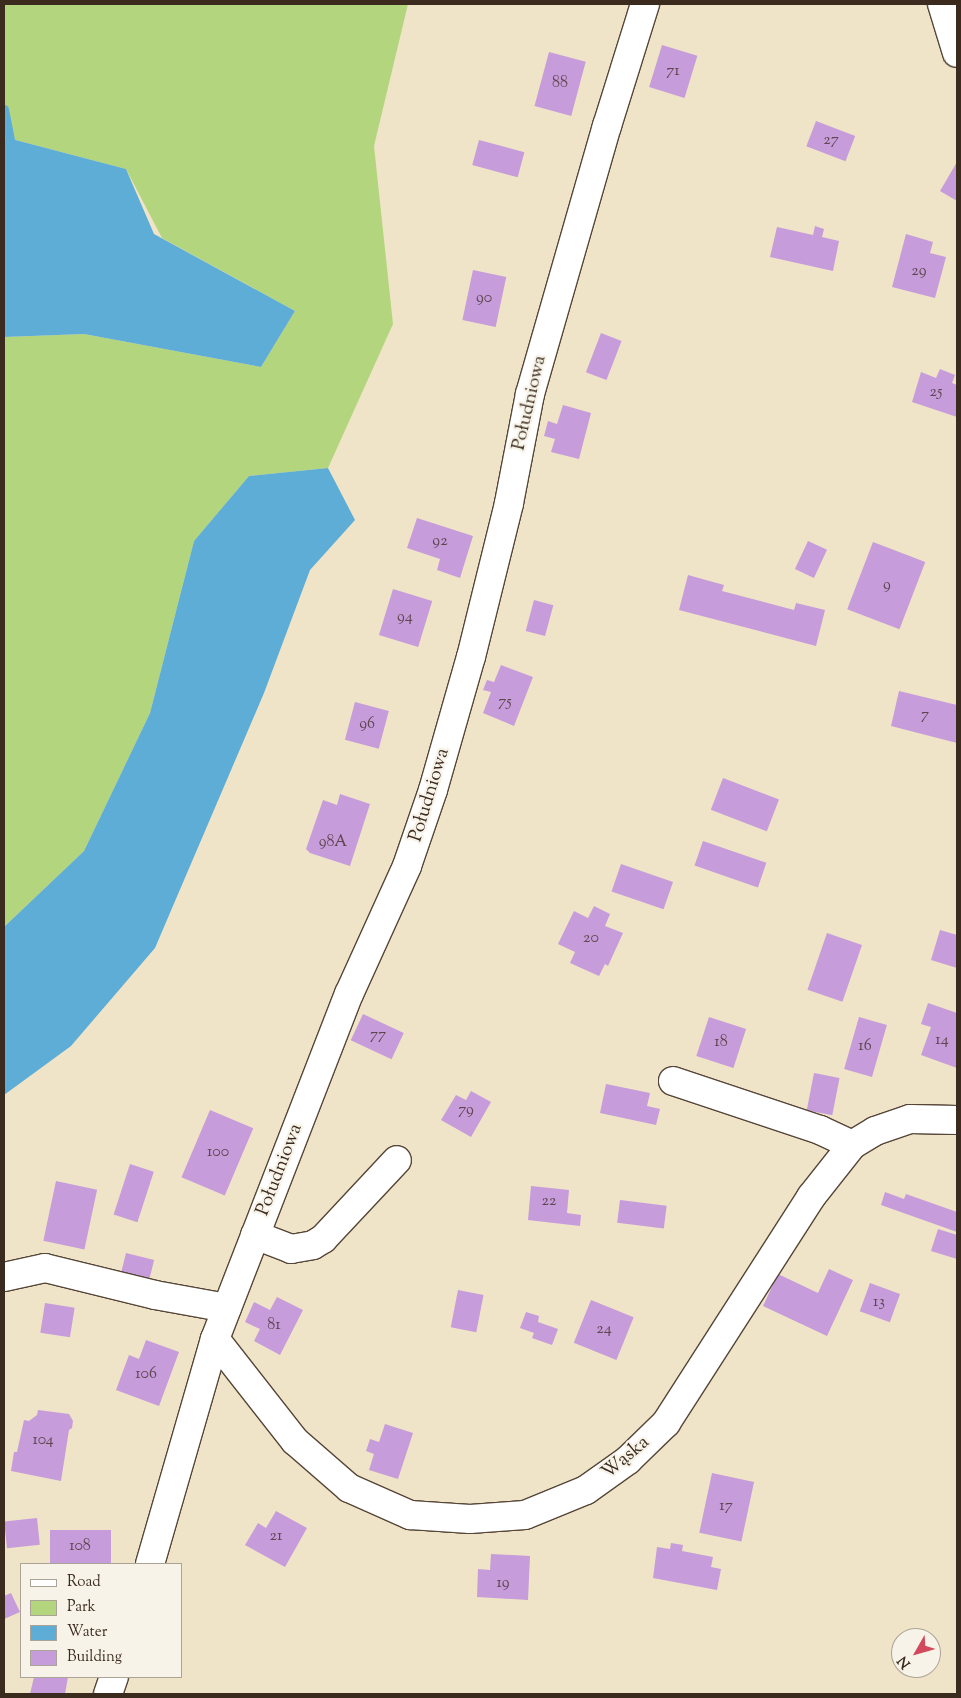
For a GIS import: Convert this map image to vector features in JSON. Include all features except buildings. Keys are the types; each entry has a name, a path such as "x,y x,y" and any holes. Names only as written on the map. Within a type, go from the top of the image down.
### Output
{"street":[{"name":"Południowa","path":"150,1563 215,1339 349,994 407,866 432,790 473,648 508,503 530,394 607,126 645,4"},
{"path":"942,4 957,53"},
{"path":"673,1081 820,1130 852,1145"},
{"name":"Wąska","path":"215,1339 295,1441 349,1488 410,1515 470,1519 525,1515 586,1490 628,1460 666,1423 811,1197 852,1145 875,1131 910,1119 957,1120"},
{"path":"254,1235 291,1249 313,1245 323,1239 397,1160"},
{"path":"4,1277 45,1268 155,1294 227,1308"},
{"path":"108,1694 114,1678"}],"green space":[{"path":"4,4 408,4 374,146 393,324 328,468 249,476 194,541 150,713 84,851 4,927 4,337 84,334 261,367 295,311 162,238 126,169 4,137"}],"water":[{"path":"4,137 126,169 154,234 295,311 261,367 84,334 4,337"},
{"path":"328,468 355,520 310,570 264,693 155,948 71,1046 4,1095 4,927 84,851 150,713 194,541 249,476"}],"waterway":[{"path":"4,109 10,139"}]}
